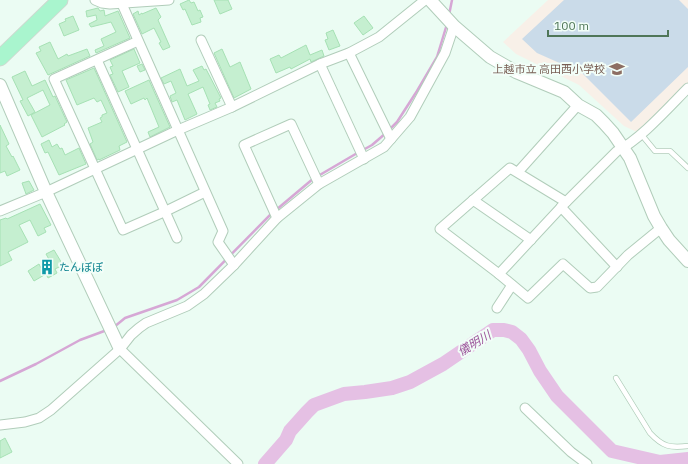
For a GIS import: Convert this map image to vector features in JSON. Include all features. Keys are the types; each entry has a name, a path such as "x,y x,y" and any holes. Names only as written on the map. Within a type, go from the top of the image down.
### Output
{"main road":[{"path":"0,58 60,0"}],"street":[{"path":"95,0 102,3 122,4 169,0"},
{"path":"0,211 46,192 178,130 232,107 320,64 349,53 379,37 425,0"},
{"path":"430,0 454,26 498,63 540,83 564,92 578,105 596,115 613,133 624,148 636,170 660,228 687,257"},
{"path":"122,4 223,231 218,242 234,265"},
{"path":"0,425 25,422 39,418 51,410 120,349 130,335 138,328 146,323 187,306 204,294 234,265 278,218 319,184 384,147 410,117 445,53 454,26"},
{"path":"201,40 232,107"},
{"path":"138,41 54,79 123,230 205,192"},
{"path":"349,53 391,139"},
{"path":"97,60 177,238"},
{"path":"320,64 364,158"},
{"path":"0,86 46,192 120,349 238,464"},
{"path":"499,274 564,204 618,151 624,148 640,134 688,88"},
{"path":"518,172 578,105"},
{"path":"278,218 244,145 291,124 319,184"},
{"path":"617,266 564,204 510,168 473,200 437,226 528,298 563,264 590,288 597,287 628,255 660,228"},
{"path":"473,200 531,240"},
{"path":"497,308 512,285"},
{"path":"525,408 571,452 587,464"}],"lane":[{"path":"640,134 655,151 670,151 688,168"},
{"path":"616,378 650,433 657,440 664,445 671,447 688,446"}],"shaded area":[{"name":"上越市立 高田西小学校","path":"548,0 688,0 688,84 641,134 624,126 579,85 516,54 503,42"},
{"name":"上越市立 高田西小学校","path":"564,0 679,0 688,9 688,67 631,122 582,73 537,53 522,39"}],"building":[{"path":"189,0 191,3 194,2 198,11 200,10 203,17 200,18 201,22 192,25 185,9 183,10 180,4"},
{"path":"214,0 228,0 232,9 220,14"},
{"path":"98,8 100,11 104,10 105,16 118,11 130,38 96,53 95,50 104,46 101,39 116,32 111,22 91,27 89,24 97,20 96,15 87,17 86,11"},
{"path":"156,8 161,17 158,20 170,47 163,50 154,28 142,34 133,14 138,11 139,15"},
{"path":"73,16 79,30 64,36 59,24 66,21 65,19"},
{"path":"364,16 373,28 363,35 354,23"},
{"path":"333,30 340,46 329,50 325,40 328,39 326,33"},
{"path":"50,42 58,59 67,54 68,56 87,49 90,56 48,75 36,53 41,51 39,47"},
{"path":"306,45 310,55 322,50 324,56 311,62 310,59 291,69 290,67 276,73 270,59 279,55 281,58"},
{"path":"134,49 140,63 122,71 129,87 118,92 110,75 113,74 110,67 113,66 110,60"},
{"path":"222,49 230,67 240,62 251,89 234,98 214,53"},
{"path":"142,64 145,70 140,72 137,66"},
{"path":"202,66 204,70 206,69 221,98 219,99 220,101 215,103 217,107 210,110 208,105 210,104 203,87 188,94 197,114 185,120 177,100 172,102 170,96 176,93 171,81 164,84 161,78 180,69 187,86 199,81 193,70"},
{"path":"94,68 127,142 119,146 120,150 99,160 97,160 90,144 93,142 88,128 102,122 100,118 102,115 107,113 101,100 97,102 94,98 77,105 66,80"},
{"path":"25,71 32,86 45,80 53,97 55,96 67,122 64,124 65,125 42,137 31,115 50,105 43,90 27,98 35,112 28,116 20,101 23,100 12,77"},
{"path":"149,80 170,127 150,137 148,132 159,127 147,98 131,104 125,91"},
{"path":"0,125 9,144 6,146 20,170 7,176 5,171 0,173"},
{"path":"49,140 52,147 57,144 60,149 62,148 65,155 79,148 86,164 59,175 48,152 45,153 41,144"},
{"path":"29,181 34,190 26,194 22,183"},
{"path":"40,204 51,225 44,228 46,232 38,236 30,220 19,225 28,242 8,252 12,260 0,266 0,220 7,219"},
{"name":"たんぽぽ","path":"54,250 63,265 55,269 57,273 48,278 46,274 34,281 28,271 39,264 41,268 51,263 46,254"},
{"path":"5,438 12,452 0,458 0,441"}],"waterway":[{"path":"449,15 452,0"},
{"path":"390,129 397,122 437,57 447,24"},
{"path":"363,150 372,145 386,133"},
{"path":"318,176 359,152"},
{"path":"276,210 314,178"},
{"path":"114,327 125,318 177,300 199,287 272,213"},
{"path":"0,381 36,364 80,340 107,330"},
{"name":"儀明川","path":"265,464 286,440 290,431 314,405 344,394 392,388 410,382 443,364 493,330 512,332 521,339 557,396 612,451 660,462 688,459"}],"place":[{"name":"上越市立 高田西小学校","path":"617,69"},
{"name":"たんぽぽ","path":"47,267"}]}
